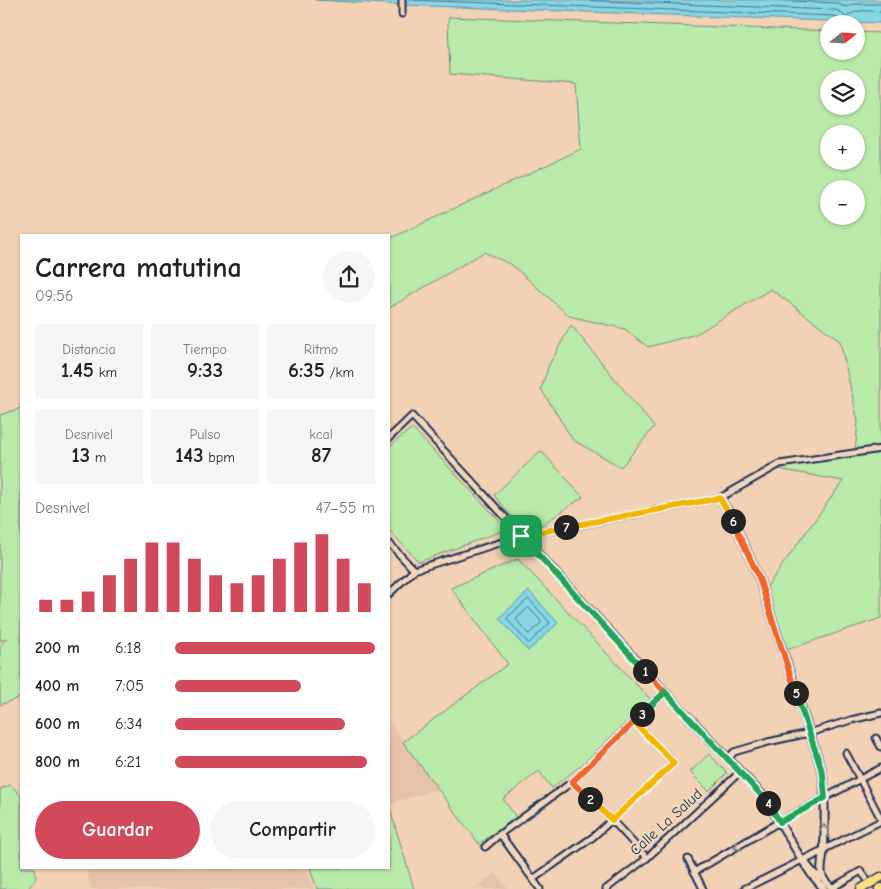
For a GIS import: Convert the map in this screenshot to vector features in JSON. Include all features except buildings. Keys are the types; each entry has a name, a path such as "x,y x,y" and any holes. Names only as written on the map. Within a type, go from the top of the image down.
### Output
{"main road":[{"path":"861,889 881,877"}],"street":[{"path":"402,0 402,14"},
{"path":"390,437 412,416 764,798 811,874 824,889"},
{"path":"390,593 414,570 521,536 720,498 780,464 881,449"},
{"path":"720,498 732,518 759,578 823,774 825,798 822,875 826,882 834,888 861,871 866,878"},
{"path":"390,544 414,570"},
{"path":"485,847 572,782 665,692"},
{"path":"728,758 734,752 768,742 881,713"},
{"path":"533,879 593,837 674,763 634,722"},
{"path":"876,738 881,747"},
{"path":"744,889 881,820 846,753"},
{"path":"694,872 780,822 881,768"},
{"name":"Calle La Salud","path":"606,889 647,858 740,772"},
{"path":"572,782 612,820 647,858"},
{"path":"500,834 540,889"},
{"path":"821,854 821,878 814,872 804,860 821,854"},
{"path":"688,859 703,889"}],"shaded area":[{"path":"390,723 438,789 390,804"},
{"path":"85,869 307,869 313,889 92,889"},
{"path":"495,873 508,889 474,889"}],"green space":[{"path":"449,17 820,31 820,60 865,60 865,32 881,33 881,618 783,651 763,592 843,481 773,468 855,453 858,421 840,341 771,289 696,334 648,347 625,329 569,316 512,265 484,252 390,307 390,239 581,149 576,84 450,74"},
{"path":"571,325 654,427 621,467 573,440 541,389 549,365"},
{"path":"20,408 20,697 0,705 0,646 7,638 0,641 0,415"},
{"path":"412,428 507,529 419,562 390,531 390,446"},
{"path":"541,451 583,497 527,535 494,495"},
{"path":"518,559 651,700 580,766 552,788 539,771 503,799 516,817 479,844 403,742 508,664 451,588"},
{"path":"709,754 727,773 709,791 690,772"},
{"path":"11,785 20,795 20,869 35,869 36,878 28,889 0,889 0,789"},
{"path":"390,809 414,889 317,889 310,869 390,869"}],"water":[{"path":"315,0 881,0 881,23 865,22 865,15 820,15 820,21"},
{"path":"529,591 558,623 528,651 499,618"}],"route":[{"path":"521,536 665,692 572,782 612,820 674,763 634,722 665,692 764,798 780,822 825,798 823,774 759,578 732,518 720,498 521,536"}]}
